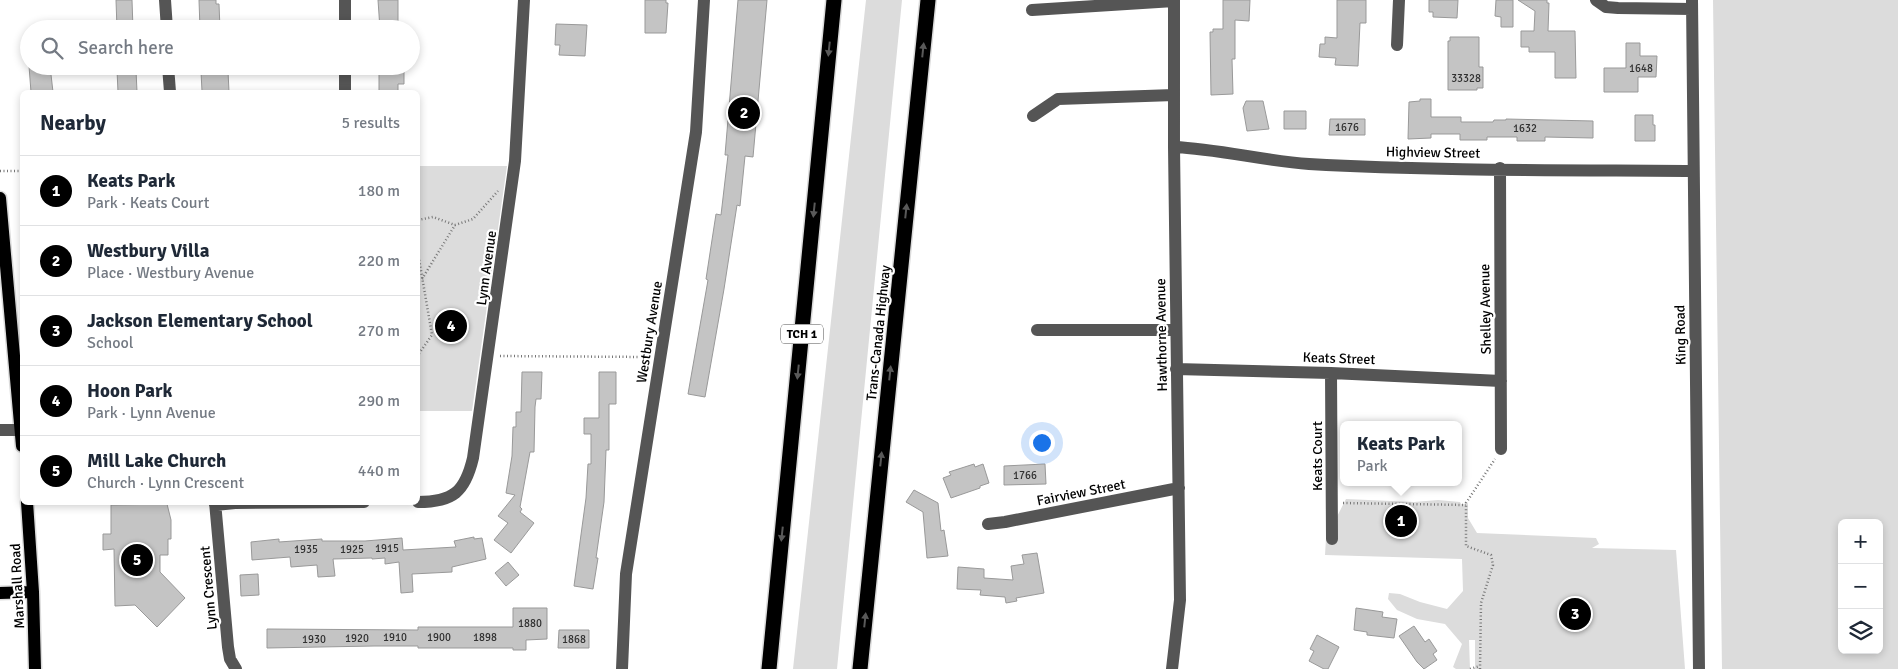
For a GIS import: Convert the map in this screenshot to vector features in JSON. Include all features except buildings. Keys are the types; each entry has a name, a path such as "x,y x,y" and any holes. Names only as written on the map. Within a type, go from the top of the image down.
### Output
{"highway":[{"name":"TCH 1","path":"769,669 834,0"},
{"name":"Trans-Canada Highway","path":"860,669 928,0"}],"main road":[{"path":"0,200 20,419"},
{"name":"Marshall Road","path":"27,505 34,592 35,669"},
{"path":"0,593 34,592"}],"street":[{"path":"165,0 166,20"},
{"path":"345,0 345,20"},
{"name":"Lynn Avenue","path":"420,502 446,499 462,488 469,475 514,173 524,0"},
{"name":"Westbury Avenue","path":"622,669 626,574 696,132 704,0"},
{"path":"1032,10 1174,0"},
{"name":"Hawthorne Avenue","path":"1172,669 1180,600 1176,369 1174,0"},
{"path":"1397,45 1399,0"},
{"path":"1596,0 1606,7 1618,8 1692,4"},
{"name":"King Road","path":"1692,4 1699,669"},
{"path":"169,75 170,90"},
{"path":"345,75 345,90"},
{"path":"1033,116 1058,99 1174,95"},
{"name":"Highview Street","path":"1174,147 1196,148 1290,162 1401,168 1693,171"},
{"name":"Shelley Avenue","path":"1500,168 1501,449"},
{"path":"1037,330 1176,330"},
{"name":"Keats Street","path":"1176,369 1332,373 1501,381"},
{"name":"Keats Court","path":"1332,373 1332,539"},
{"path":"0,430 20,430"},
{"name":"Fairview Street","path":"988,524 1179,488"},
{"name":"Lynn Crescent","path":"215,505 228,647 230,659 236,669"}],"path":[{"path":"0,171 20,171"},
{"path":"420,220 433,217 455,225 473,220 514,173"},
{"path":"422,279 455,225"},
{"path":"420,266 432,335 420,352"},
{"path":"488,356 660,357"},
{"path":"1470,669 1480,668 1481,603 1493,565 1491,555 1466,546 1466,505 1501,449"},
{"path":"1332,502 1466,505"}],"shaded area":[{"path":"866,0 902,0 837,669 793,669"},
{"path":"1713,0 1898,0 1898,669 1722,669"},
{"path":"420,166 507,166 472,411 420,411"},
{"path":"1346,499 1460,502 1461,504 1468,504 1468,518 1477,533 1596,538 1599,544 1592,548 1676,550 1685,669 1475,669 1475,640 1469,640 1470,669 1456,669 1453,667 1462,644 1445,624 1417,619 1397,610 1388,599 1389,593 1400,594 1420,602 1447,609 1463,591 1462,559 1325,555 1326,538"}],"place":[{"name":"Westbury Villa","path":"744,113"},
{"name":"Hoon Park","path":"451,326"},
{"name":"Keats Park","path":"1401,521"},
{"name":"Mill Lake Church","path":"137,560"},
{"name":"Jackson Elementary School","path":"1575,614"}]}
